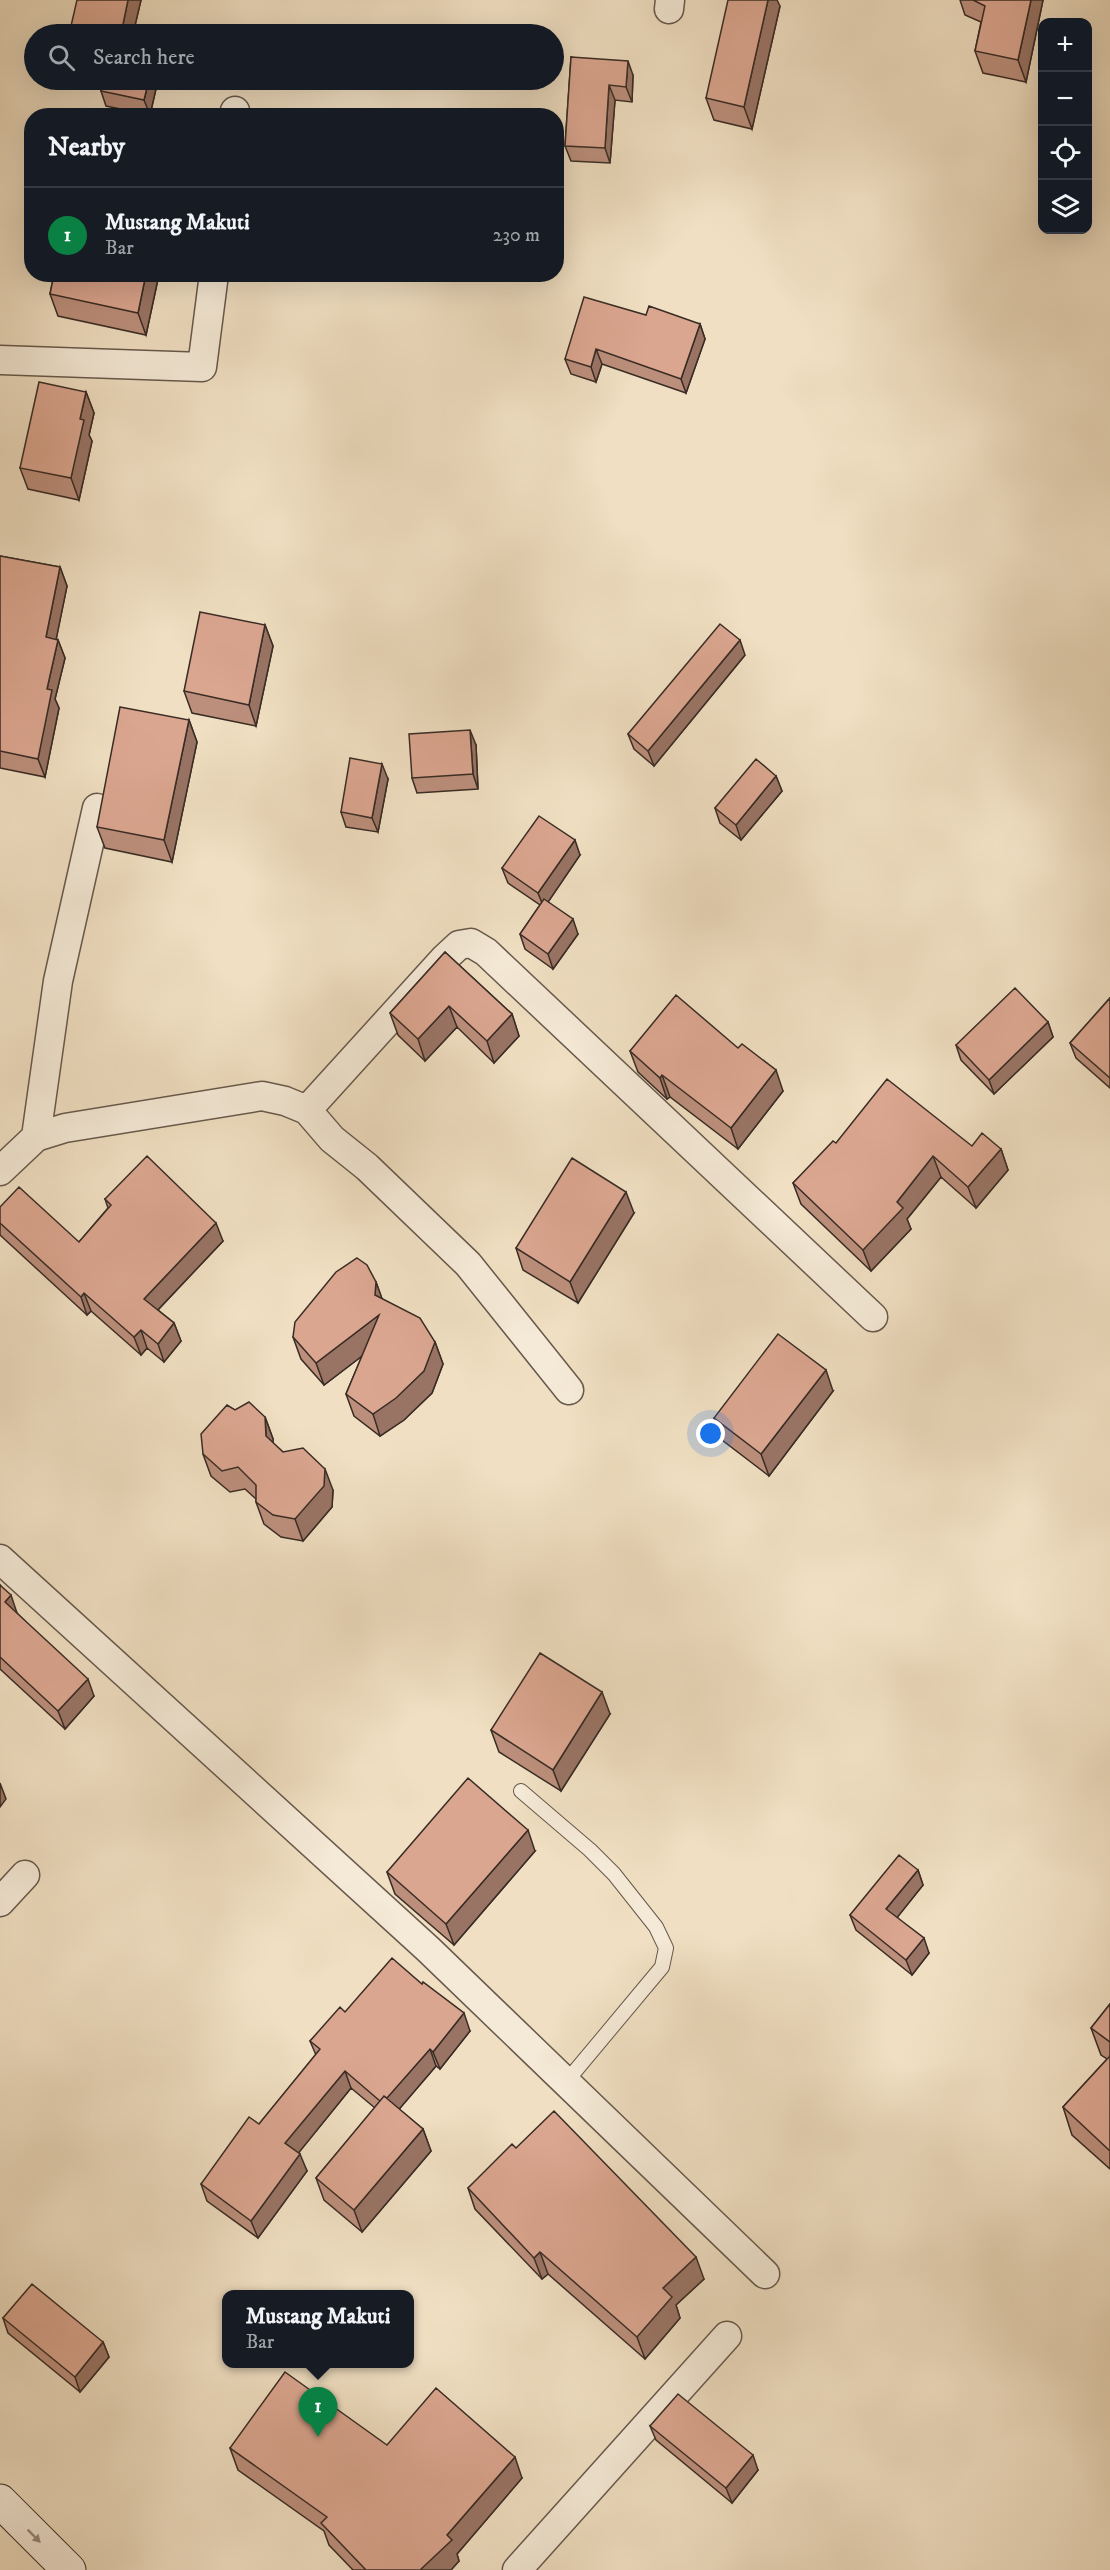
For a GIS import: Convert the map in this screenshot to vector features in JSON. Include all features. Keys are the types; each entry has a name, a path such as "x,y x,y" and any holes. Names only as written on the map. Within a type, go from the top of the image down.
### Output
{"street":[{"path":"0,360 202,367 213,282"},
{"path":"36,1137 58,981 97,808"},
{"path":"307,1110 445,958 459,945 471,943 486,952 873,1317"},
{"path":"0,1172 13,1156 36,1137 65,1128 262,1096 285,1101 307,1110 332,1139 367,1167 468,1264 569,1390"},
{"path":"0,1559 428,1949 765,2274"},
{"path":"0,1902 25,1875"},
{"path":"517,2570 727,2336"},
{"path":"0,2501 69,2570"}],"lane":[{"path":"521,1791 590,1850 614,1874 656,1927 666,1948 662,1967 566,2082"}],"building":[{"path":"77,0 128,0 123,24 71,24"},
{"path":"728,0 768,0 744,107 706,98"},
{"path":"973,0 1031,0 1018,60 975,51 985,6"},
{"path":"571,57 628,61 626,87 609,85 605,148 565,146"},
{"path":"101,90 146,90 144,100"},
{"path":"52,282 144,282 138,313 50,294"},
{"path":"584,297 646,315 649,306 700,324 681,379 596,349 591,367 565,359"},
{"path":"39,382 86,392 80,419 84,420 71,478 20,468"},
{"path":"0,556 60,567 46,637 58,640 47,689 52,690 38,759 0,751"},
{"path":"200,612 265,625 249,705 184,691"},
{"path":"720,624 740,640 648,751 628,734"},
{"path":"120,707 189,720 164,840 97,827"},
{"path":"470,730 473,774 412,778 409,734"},
{"path":"350,758 382,764 372,818 341,812"},
{"path":"756,759 776,776 736,825 715,808"},
{"path":"539,816 575,840 538,893 502,868"},
{"path":"544,899 573,919 548,954 520,934"},
{"path":"445,952 512,1014 487,1041 449,1006 418,1039 390,1013"},
{"path":"1015,988 1048,1022 989,1080 956,1045"},
{"path":"676,995 738,1048 742,1044 776,1070 731,1128 662,1075 660,1078 630,1051"},
{"path":"1110,998 1110,1078 1070,1043"},
{"path":"887,1079 972,1146 982,1133 1001,1149 968,1187 933,1156 897,1202 903,1208 863,1250 793,1183 833,1141 836,1143"},
{"path":"147,1156 216,1223 144,1299 174,1323 158,1344 141,1330 134,1337 84,1293 81,1297 0,1223 0,1207 19,1187 79,1242 111,1205 105,1199"},
{"path":"572,1158 626,1192 570,1282 516,1248"},
{"path":"357,1258 367,1265 376,1282 375,1295 420,1318 435,1342 424,1371 396,1398 373,1414 346,1394 379,1315 316,1363 293,1337 295,1322 336,1272"},
{"path":"778,1334 826,1370 761,1454 714,1418"},
{"path":"249,1402 265,1417 266,1436 283,1452 303,1448 325,1469 324,1486 295,1519 273,1515 256,1502 256,1485 238,1467 222,1471 203,1454 201,1434 227,1405 235,1410"},
{"path":"0,1585 11,1595 5,1602 88,1679 58,1711 0,1657"},
{"path":"540,1653 602,1692 553,1770 491,1730"},
{"path":"468,1778 528,1830 446,1924 387,1872"},
{"path":"899,1855 918,1870 886,1909 924,1938 906,1960 850,1915"},
{"path":"392,1958 422,1984 423,1982 464,2013 433,2052 430,2049 387,2098 384,2096 380,2101 345,2071 285,2143 300,2154 251,2221 201,2184 249,2117 259,2124 320,2049 310,2041 340,2007 345,2012"},
{"path":"1110,2004 1110,2042 1091,2028"},
{"path":"1110,2056 1110,2151 1063,2107"},
{"path":"384,2096 423,2129 354,2210 316,2178"},
{"path":"554,2111 696,2257 663,2288 672,2297 637,2337 540,2252 534,2258 468,2188 512,2144 516,2148"},
{"path":"32,2284 103,2342 75,2377 3,2318"},
{"path":"285,2372 387,2445 436,2388 515,2457 447,2535 452,2540 420,2570 366,2570 321,2523 327,2517 230,2448"},
{"path":"678,2394 753,2455 726,2488 650,2426"}],"place":[{"name":"Mustang Makuti","path":"318,2437"}]}
